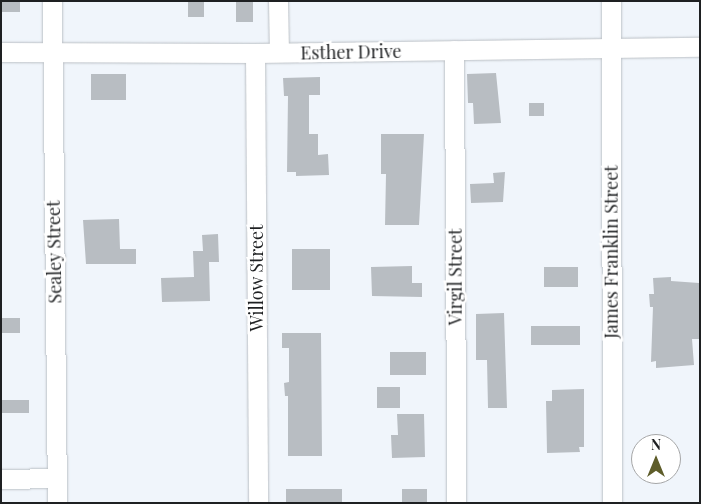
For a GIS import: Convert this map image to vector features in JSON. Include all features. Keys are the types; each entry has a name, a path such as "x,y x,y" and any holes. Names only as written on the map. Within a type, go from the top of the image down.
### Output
{"street":[{"name":"Sealey Street","path":"52,1 57,503"},
{"path":"278,1 279,52"},
{"name":"James Franklin Street","path":"612,1 612,503"},
{"name":"Esther Drive","path":"1,52 255,53 700,47"},
{"name":"Virgil Street","path":"454,50 456,503"},
{"name":"Willow Street","path":"255,53 258,503"},
{"path":"1,480 57,478"}],"building":[{"path":"1,1 20,1 20,12 1,12"},
{"path":"188,1 204,1 204,17 188,17"},
{"path":"236,1 253,1 253,22 236,22"},
{"path":"496,73 501,123 474,124 473,103 468,103 467,74"},
{"path":"91,74 126,74 126,100 91,100"},
{"path":"320,77 320,95 309,95 309,134 318,134 318,155 328,154 329,175 296,176 296,172 287,172 288,96 284,96 283,78"},
{"path":"529,103 544,103 544,116 529,116"},
{"path":"381,134 424,134 419,225 385,225 386,174 381,174"},
{"path":"505,172 503,202 471,203 470,184 494,183 493,173"},
{"path":"119,219 120,249 136,249 136,264 86,264 83,220"},
{"path":"218,234 219,262 209,262 210,301 162,302 161,278 194,277 193,251 203,251 202,235"},
{"path":"292,249 330,249 330,290 292,290"},
{"path":"412,266 412,283 422,283 422,297 372,296 371,267"},
{"path":"544,267 578,267 578,287 544,287"},
{"path":"671,277 671,281 699,283 700,339 692,339 694,365 656,368 656,361 651,362 653,307 650,307 649,294 654,294 653,278"},
{"path":"504,313 507,408 488,408 487,360 476,360 476,314"},
{"path":"1,318 20,318 20,333 1,333"},
{"path":"531,326 580,326 580,345 531,345"},
{"path":"282,333 321,333 322,456 288,456 288,396 285,396 284,383 289,382 289,348 282,348"},
{"path":"390,352 426,352 426,375 390,375"},
{"path":"377,387 400,387 400,408 377,408"},
{"path":"584,389 584,447 579,447 580,452 547,453 546,401 552,401 552,390"},
{"path":"1,400 29,400 29,413 1,413"},
{"path":"397,414 424,414 425,457 392,458 391,435 398,435"},
{"path":"286,489 342,489 342,503 286,503"},
{"path":"402,489 427,489 427,503 402,503"}]}
